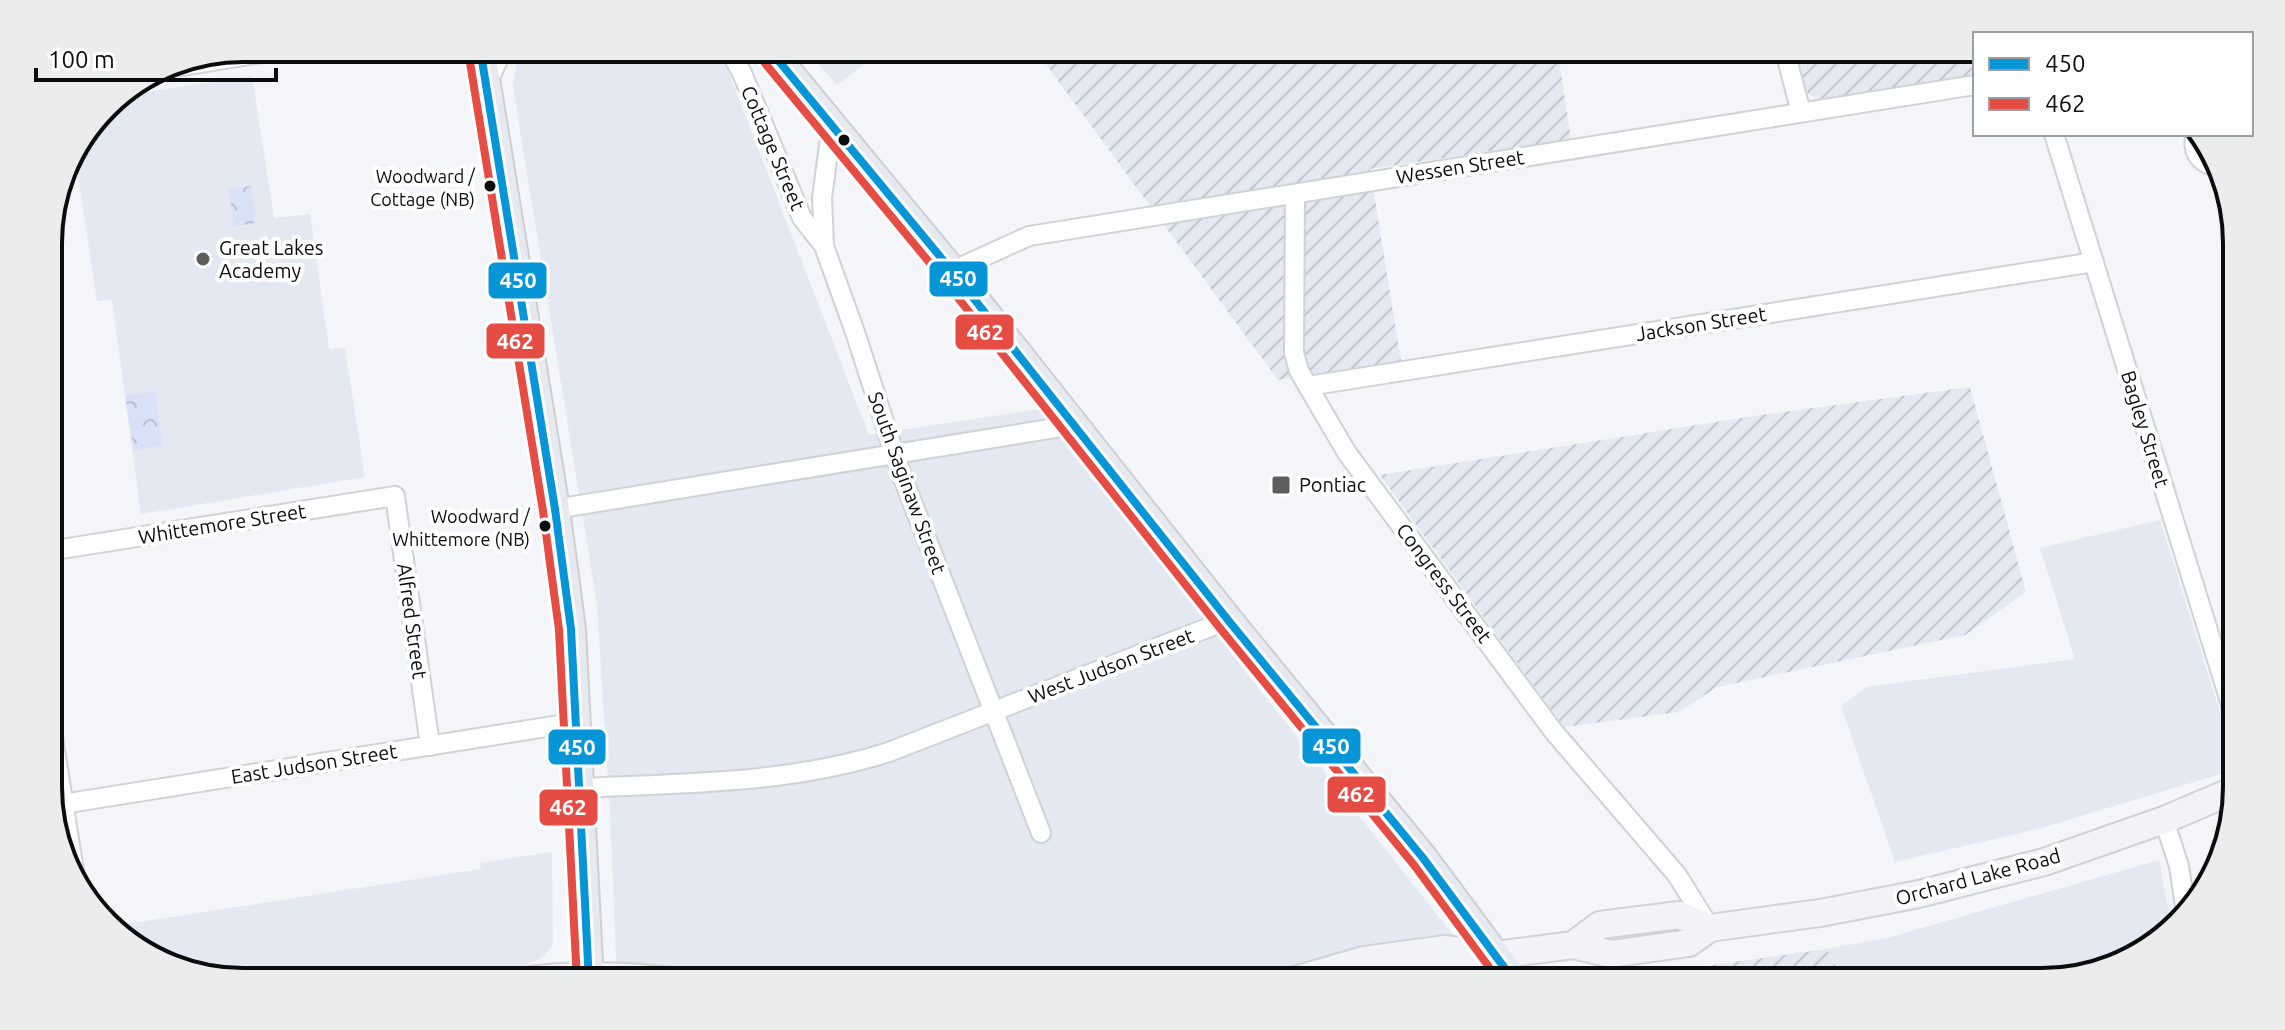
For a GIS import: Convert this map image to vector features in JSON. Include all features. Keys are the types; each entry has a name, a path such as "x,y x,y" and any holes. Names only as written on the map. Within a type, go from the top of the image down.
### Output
{"main road":[{"path":"482,62 555,509 571,629 588,968"},
{"path":"780,62 952,271 1228,620 1423,858 1505,968"},
{"name":"Orchard Lake Road","path":"1495,955 1573,945 1611,954 1689,943 1710,928 1845,909 1958,885 2044,862 2164,820 2222,795"},
{"path":"1336,968 1364,960 1445,949 1495,955"},
{"path":"1458,968 1495,955"}],"street":[{"path":"486,85 497,62"},
{"name":"Cottage Street","path":"736,62 802,218 824,246"},
{"path":"1788,62 1801,112"},
{"name":"Wessen Street","path":"952,271 1029,236 1973,85"},
{"name":"South Saginaw Street","path":"832,123 822,198 824,246 894,453 1041,833"},
{"name":"Bagley Street","path":"2055,136 2223,679"},
{"path":"2193,144 2197,156 2203,161"},
{"name":"Congress Street","path":"1295,194 1294,353 1308,386 1356,465 1554,732 1677,875 1710,928"},
{"name":"Jackson Street","path":"1308,386 2094,262"},
{"path":"555,509 1074,425"},
{"name":"Whittemore Street","path":"62,549 395,496"},
{"name":"Alfred Street","path":"395,496 430,746"},
{"name":"West Judson Street","path":"993,711 1228,620"},
{"path":"580,788 809,773 889,752 993,711"},
{"name":"East Judson Street","path":"63,804 578,722"},
{"path":"2164,820 2179,866 2184,899"}],"shaded area":[{"path":"517,62 722,62 727,68 869,435 1039,409 1479,968 616,968 597,605 513,87"},
{"path":"816,62 867,62 837,85"},
{"path":"1044,62 1559,62 1571,139 1370,169 1401,361 1278,380"},
{"path":"1799,62 1973,62 1973,76 1822,100 1808,94"},
{"name":"Great Lakes Academy","path":"252,76 274,218 310,214 329,349 345,348 365,477 141,514 112,300 97,301 77,172 99,133 124,107 144,92"},
{"path":"1970,387 2026,592 1965,635 1717,687 1679,712 1564,727 1380,475 1754,416"},
{"path":"2160,520 2223,722 2223,773 2038,829 1895,862 1841,706 1866,687 2075,659 2040,548"},
{"path":"552,852 553,945 543,957 510,968 231,968 208,965 174,954 153,944 125,924 481,869 480,863"},
{"path":"2159,860 2169,916 2122,949 2077,965 2054,968 1837,968 1826,949 1887,938"},
{"path":"1826,949 1837,968 1708,968 1706,966"}],"green space":[{"path":"251,186 256,223 234,226 229,189"},
{"path":"155,391 163,446 133,450 125,395"}],"transit line":[{"name":"462","path":"470,62 543,511 559,630 576,968"},
{"name":"450","path":"482,62 555,509 571,629 588,968"},
{"name":"462","path":"764,62 943,279 1219,627 1414,865 1490,968"},
{"name":"450","path":"780,62 952,271 1228,620 1423,858 1505,968"}],"place":[{"name":"Woodward / Cottage (NB)","path":"490,186"},
{"name":"Great Lakes Academy","path":"203,259"},
{"name":"Pontiac","path":"1281,485"},
{"name":"Woodward / Whittemore (NB)","path":"545,526"}]}
